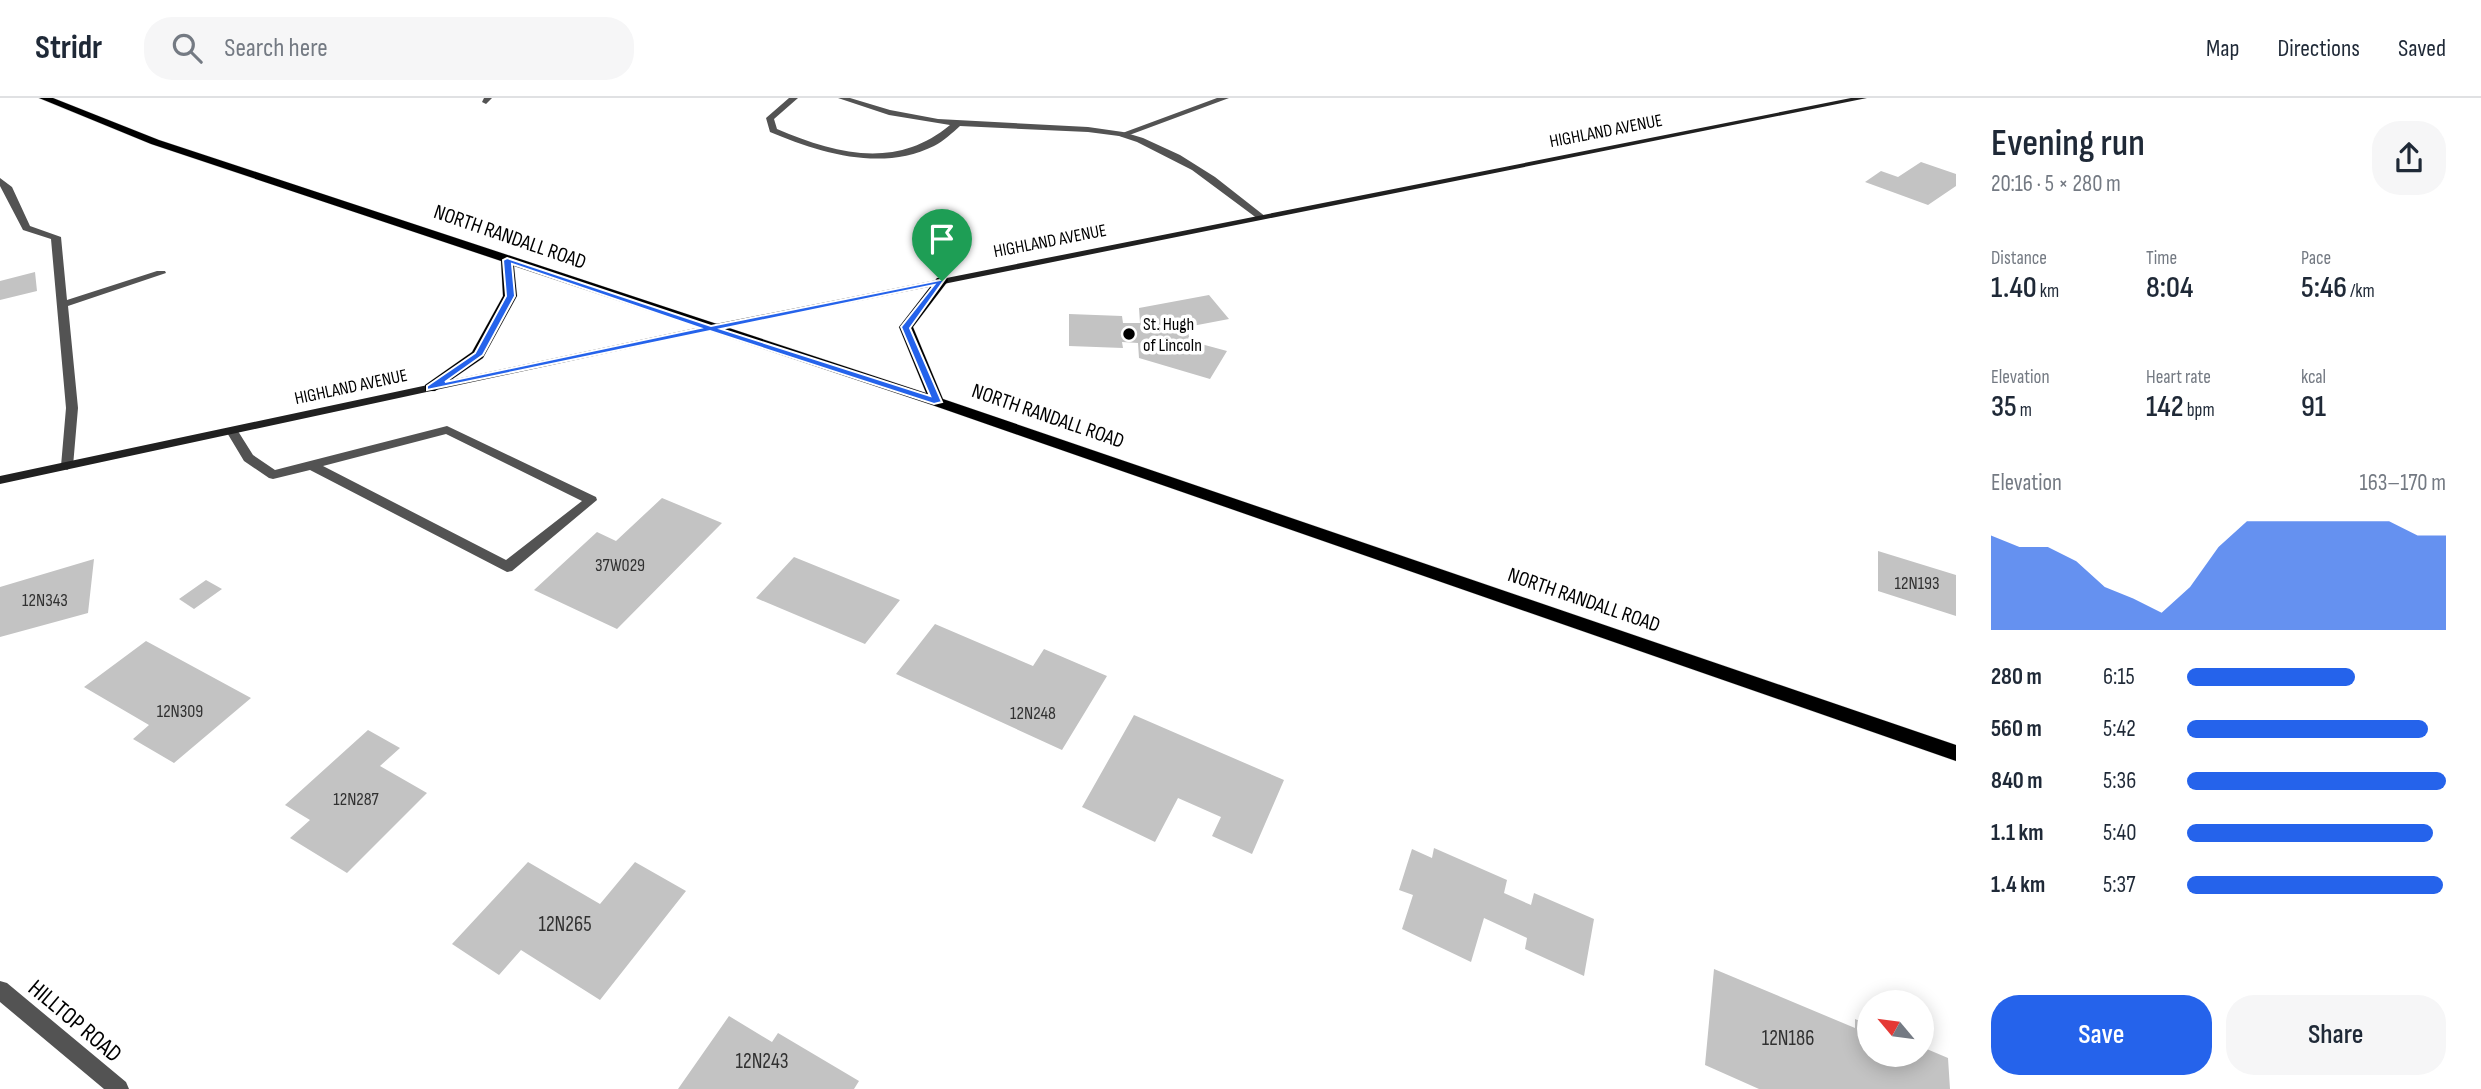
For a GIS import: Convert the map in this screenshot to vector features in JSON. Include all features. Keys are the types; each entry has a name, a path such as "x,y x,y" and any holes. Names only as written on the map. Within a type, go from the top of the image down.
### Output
{"main road":[{"name":"NORTH RANDALL ROAD","path":"44,98 155,142 937,402 1956,753"},
{"name":"HIGHLAND AVENUE","path":"0,481 710,328 1863,98"},
{"path":"430,388 478,355 510,296 507,260"},
{"path":"937,402 906,327 942,281"}],"street":[{"path":"794,98 771,118 773,130 794,140 852,154 886,155 920,149 957,124"},
{"path":"842,98 900,116 957,124 1090,130 1121,135 1181,159 1261,217"},
{"path":"1121,135 1225,98"},
{"path":"0,181 7,187 26,228 56,237 72,408 67,466"},
{"path":"64,304 161,273"},
{"path":"232,430 247,458 273,474 447,430 591,500 507,567 311,465"},
{"name":"HILLTOP ROAD","path":"0,990 119,1089"}],"building":[{"path":"1921,162 1956,174 1956,186 1928,205 1865,182 1881,171 1898,177"},
{"path":"35,272 37,291 0,300 0,281"},
{"name":"St. Hugh of Lincoln","path":"1209,295 1229,319 1187,327 1190,341 1227,351 1210,379 1139,358 1138,343 1122,342 1123,348 1069,346 1069,314 1122,316 1123,323 1140,323 1139,308"},
{"path":"662,498 722,523 617,629 534,590 597,532 616,541"},
{"path":"1878,551 1956,575 1956,616 1878,591"},
{"path":"794,557 900,600 865,644 756,598"},
{"path":"94,559 88,613 0,637 0,587"},
{"path":"206,580 222,589 194,609 179,599"},
{"path":"935,624 1033,666 1044,649 1107,676 1062,750 896,674"},
{"path":"146,641 251,698 174,763 133,739 149,725 84,687"},
{"path":"1134,715 1284,780 1252,854 1212,836 1221,817 1178,798 1155,842 1082,807"},
{"path":"368,730 400,748 380,766 427,793 347,873 290,838 310,820 285,805"},
{"path":"1434,848 1507,880 1504,893 1531,905 1534,893 1594,919 1584,976 1525,949 1527,938 1484,918 1471,962 1402,929 1413,895 1399,890 1412,849 1432,858"},
{"path":"528,862 600,904 635,862 686,891 600,1000 521,950 499,975 452,944"},
{"path":"1714,969 1855,1028 1855,1019 1857,1020 1857,1068 1934,1068 1934,1052 1948,1058 1950,1089 1759,1089 1705,1065"},
{"path":"729,1016 772,1042 778,1033 859,1081 854,1089 678,1089"}],"place":[{"name":"St. Hugh of Lincoln","path":"1129,334"}],"route":[{"path":"942,281 710,328 507,260 510,296 478,355 430,388 710,328 937,402 906,327 942,281"}]}
